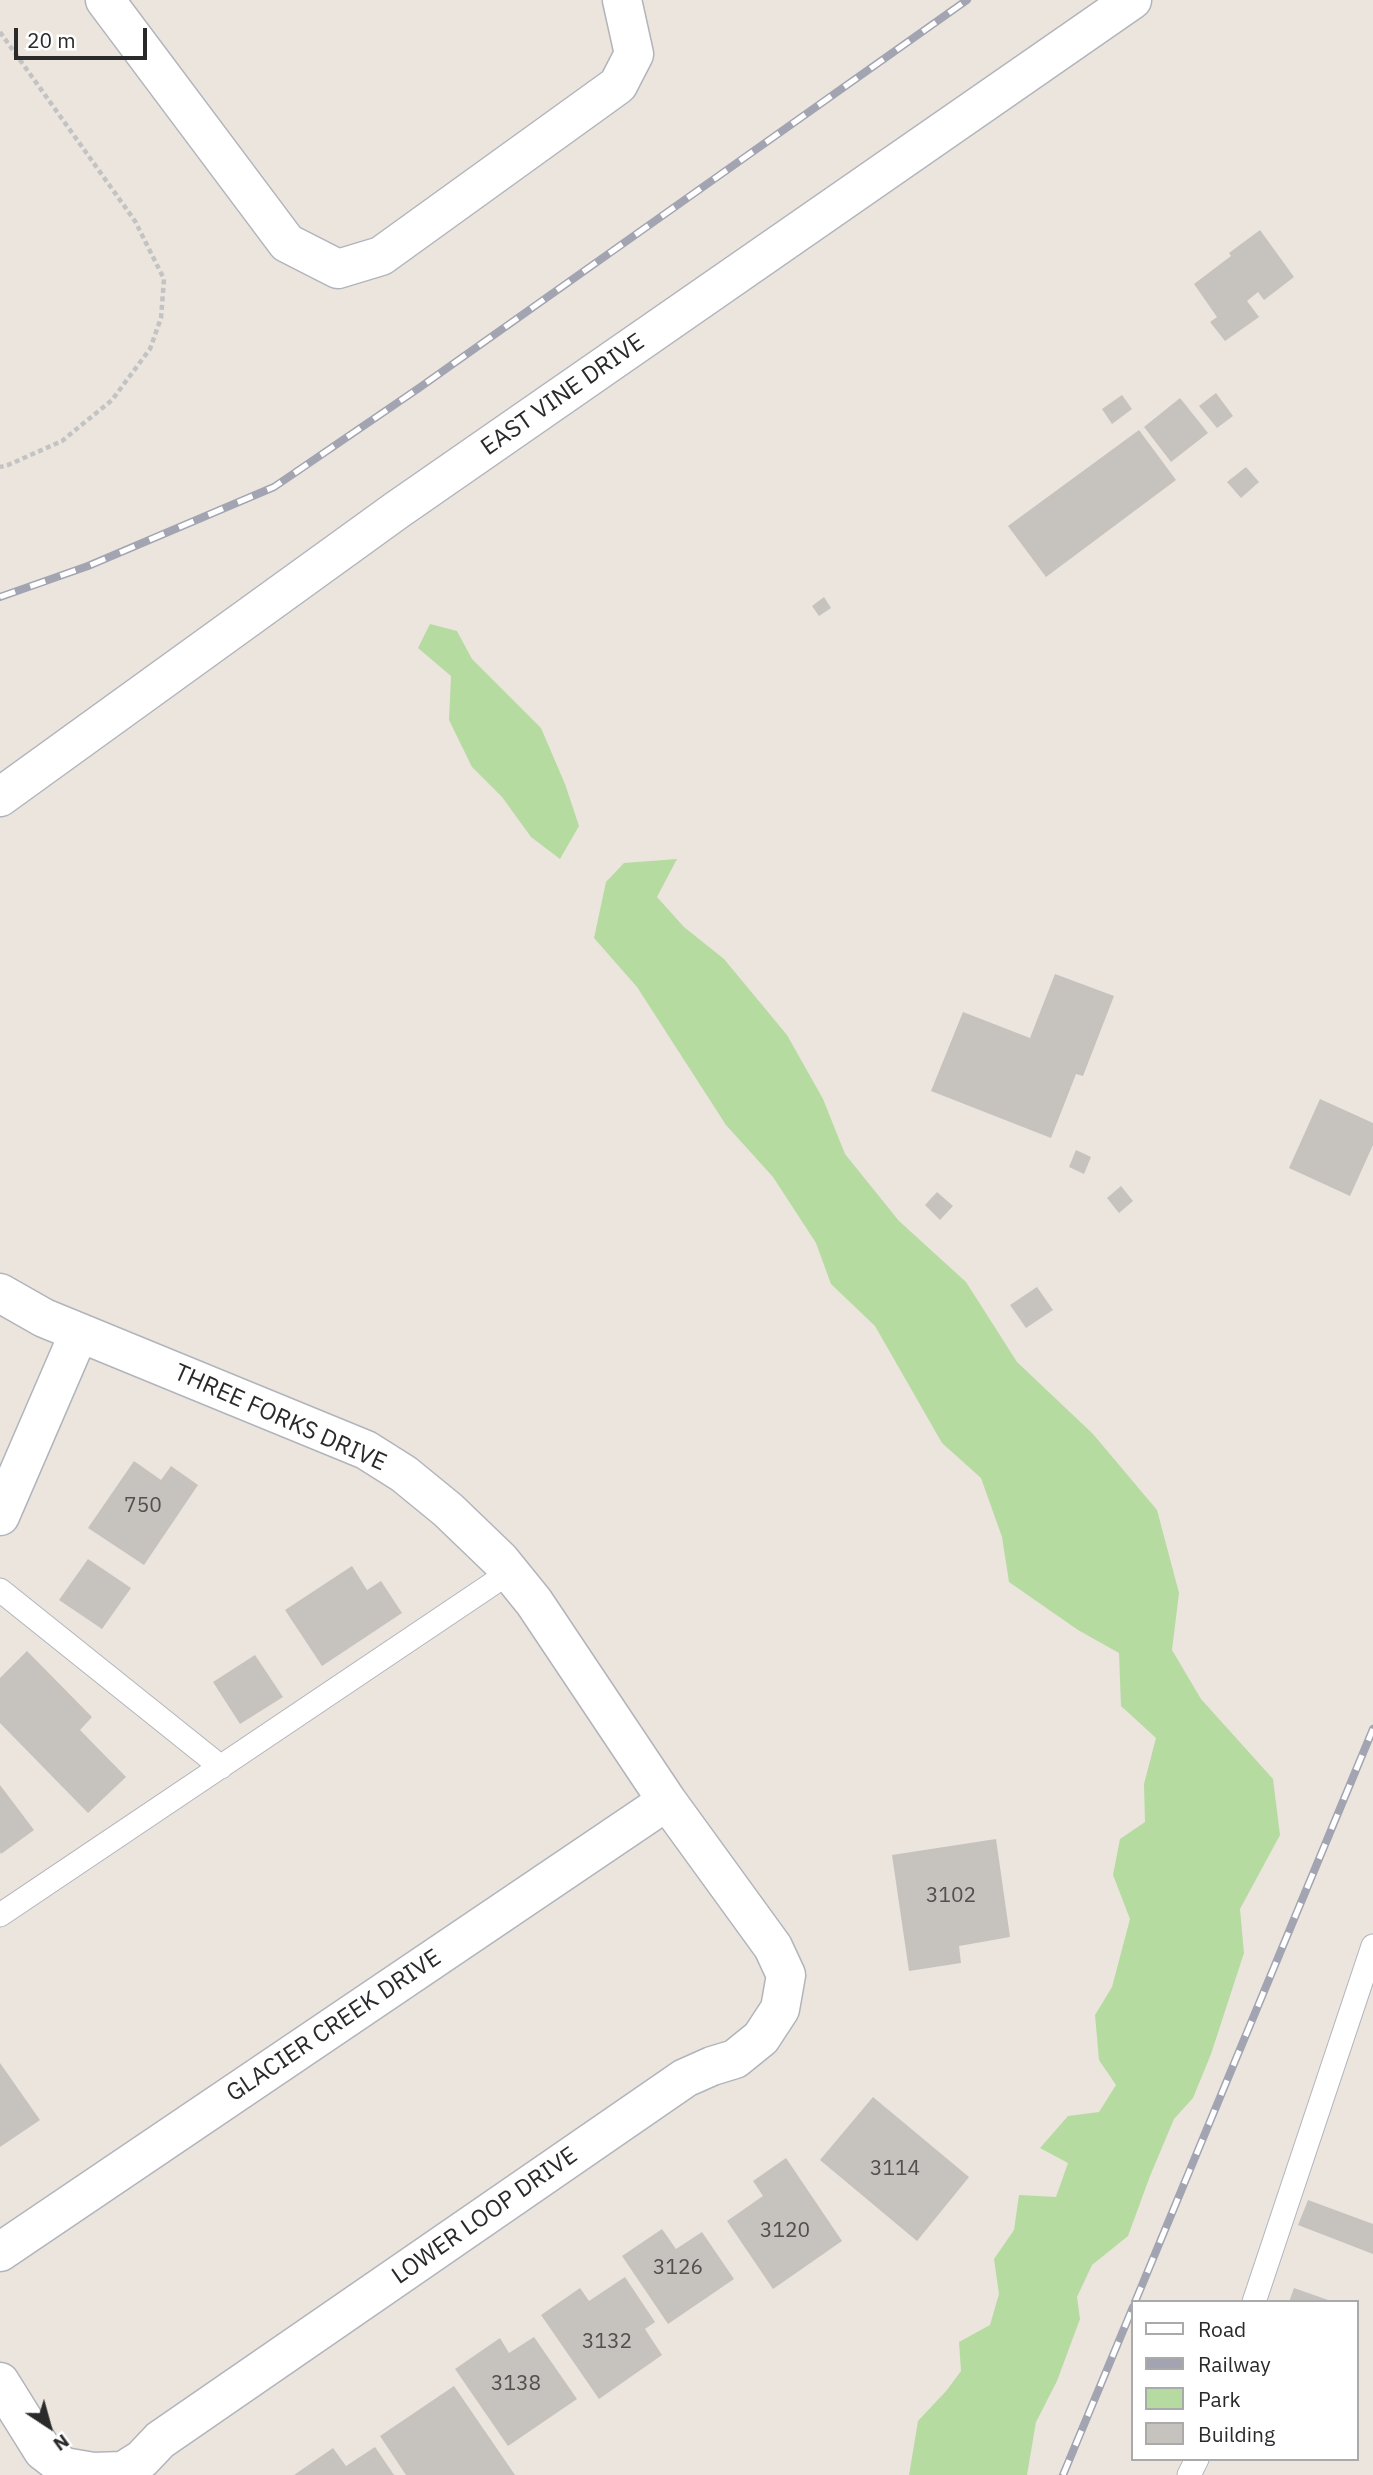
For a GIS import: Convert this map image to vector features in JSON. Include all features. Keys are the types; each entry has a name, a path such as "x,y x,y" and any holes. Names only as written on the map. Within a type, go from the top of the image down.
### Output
{"street":[{"path":"104,0 287,243 338,269 381,256 618,85 634,54 622,0"},
{"name":"EAST VINE DRIVE","path":"0,797 397,510 1132,0"},
{"name":"THREE FORKS DRIVE","path":"0,1293 44,1318 366,1450 404,1474 448,1510 510,1572 534,1602 667,1801"},
{"path":"0,1517 79,1333"},
{"name":"GLACIER CREEK DRIVE","path":"0,2252 667,1801"},
{"name":"LOWER LOOP DRIVE","path":"0,2382 43,2451 64,2467 93,2472 123,2471 142,2459 160,2440 685,2078 735,2059 761,2038 780,2010 786,1975 774,1947 667,1801"}],"lane":[{"path":"0,1916 510,1572"},
{"path":"0,1590 221,1767"},
{"path":"1255,2300 1373,1946"}],"path":[{"path":"0,32 135,220 164,279 160,318 150,349 112,400 62,441 8,466 0,467"}],"green space":[{"path":"430,624 457,631 472,659 541,728 565,784 579,826 560,859 531,837 502,797 472,767 449,720 451,676 418,648"},
{"path":"677,859 657,897 684,927 724,959 787,1035 823,1099 845,1154 899,1221 966,1282 1017,1362 1093,1434 1157,1510 1179,1593 1172,1650 1201,1699 1273,1779 1280,1835 1240,1909 1244,1953 1211,2054 1193,2098 1174,2119 1128,2236 1092,2265 1077,2297 1080,2319 1057,2381 1036,2422 1027,2475 909,2475 918,2421 961,2371 959,2342 990,2325 999,2294 994,2259 1014,2230 1019,2195 1056,2197 1068,2163 1040,2148 1068,2116 1099,2112 1116,2085 1099,2060 1095,2015 1112,1987 1130,1919 1113,1875 1120,1839 1145,1822 1144,1784 1156,1738 1121,1706 1119,1653 1078,1630 1009,1582 1002,1537 981,1478 942,1443 875,1326 831,1284 816,1243 773,1177 726,1125 637,987 594,938 606,882 624,863"}],"building":[{"path":"1260,230 1294,277 1264,300 1258,292 1247,301 1259,317 1225,341 1210,322 1217,317 1194,284"},
{"path":"1216,393 1233,416 1217,428 1199,406"},
{"path":"1122,395 1132,409 1112,424 1102,409"},
{"path":"1180,398 1208,433 1171,462 1144,427"},
{"path":"1139,430 1176,480 1046,577 1008,526"},
{"path":"1246,467 1259,482 1241,498 1227,482"},
{"path":"824,597 831,608 819,616 812,606"},
{"path":"1055,974 1114,996 1083,1076 1076,1074 1051,1138 931,1091 963,1012 1030,1038"},
{"path":"1320,1099 1373,1123 1373,1145 1350,1196 1289,1168"},
{"path":"1076,1150 1091,1157 1084,1174 1069,1167"},
{"path":"1121,1186 1133,1201 1119,1213 1107,1198"},
{"path":"937,1192 953,1206 940,1220 925,1205"},
{"path":"1037,1287 1053,1310 1026,1328 1010,1305"},
{"path":"134,1461 161,1480 171,1466 198,1485 144,1565 88,1528"},
{"path":"88,1559 131,1588 102,1629 59,1600"},
{"path":"352,1566 367,1590 381,1581 402,1613 322,1666 285,1610"},
{"path":"27,1651 92,1717 80,1730 126,1777 88,1813 0,1723 0,1678"},
{"path":"255,1655 283,1697 240,1724 213,1682"},
{"path":"0,1785 34,1830 1,1854 0,1852"},
{"path":"996,1839 1010,1937 959,1946 961,1963 909,1971 892,1855"},
{"path":"0,2063 40,2120 0,2147"},
{"path":"873,2097 969,2177 917,2241 820,2160"},
{"path":"786,2158 842,2241 773,2289 727,2221 763,2196 753,2181"},
{"path":"1308,2200 1373,2224 1373,2254 1298,2225"},
{"path":"662,2229 676,2249 702,2232 734,2279 668,2324 622,2256"},
{"path":"625,2277 655,2322 645,2329 662,2355 599,2399 541,2315 580,2288 589,2301"},
{"path":"1294,2288 1328,2300 1290,2300"},
{"path":"534,2337 577,2399 508,2446 455,2369 500,2338 509,2353"},
{"path":"454,2386 515,2475 406,2475 380,2436"},
{"path":"375,2447 394,2475 294,2475 333,2448 346,2466"}],"railway":[{"path":"0,597 88,566 274,487 419,388 967,0"},
{"path":"1136,2300 1373,1729"},
{"path":"1063,2475 1132,2309"}]}
